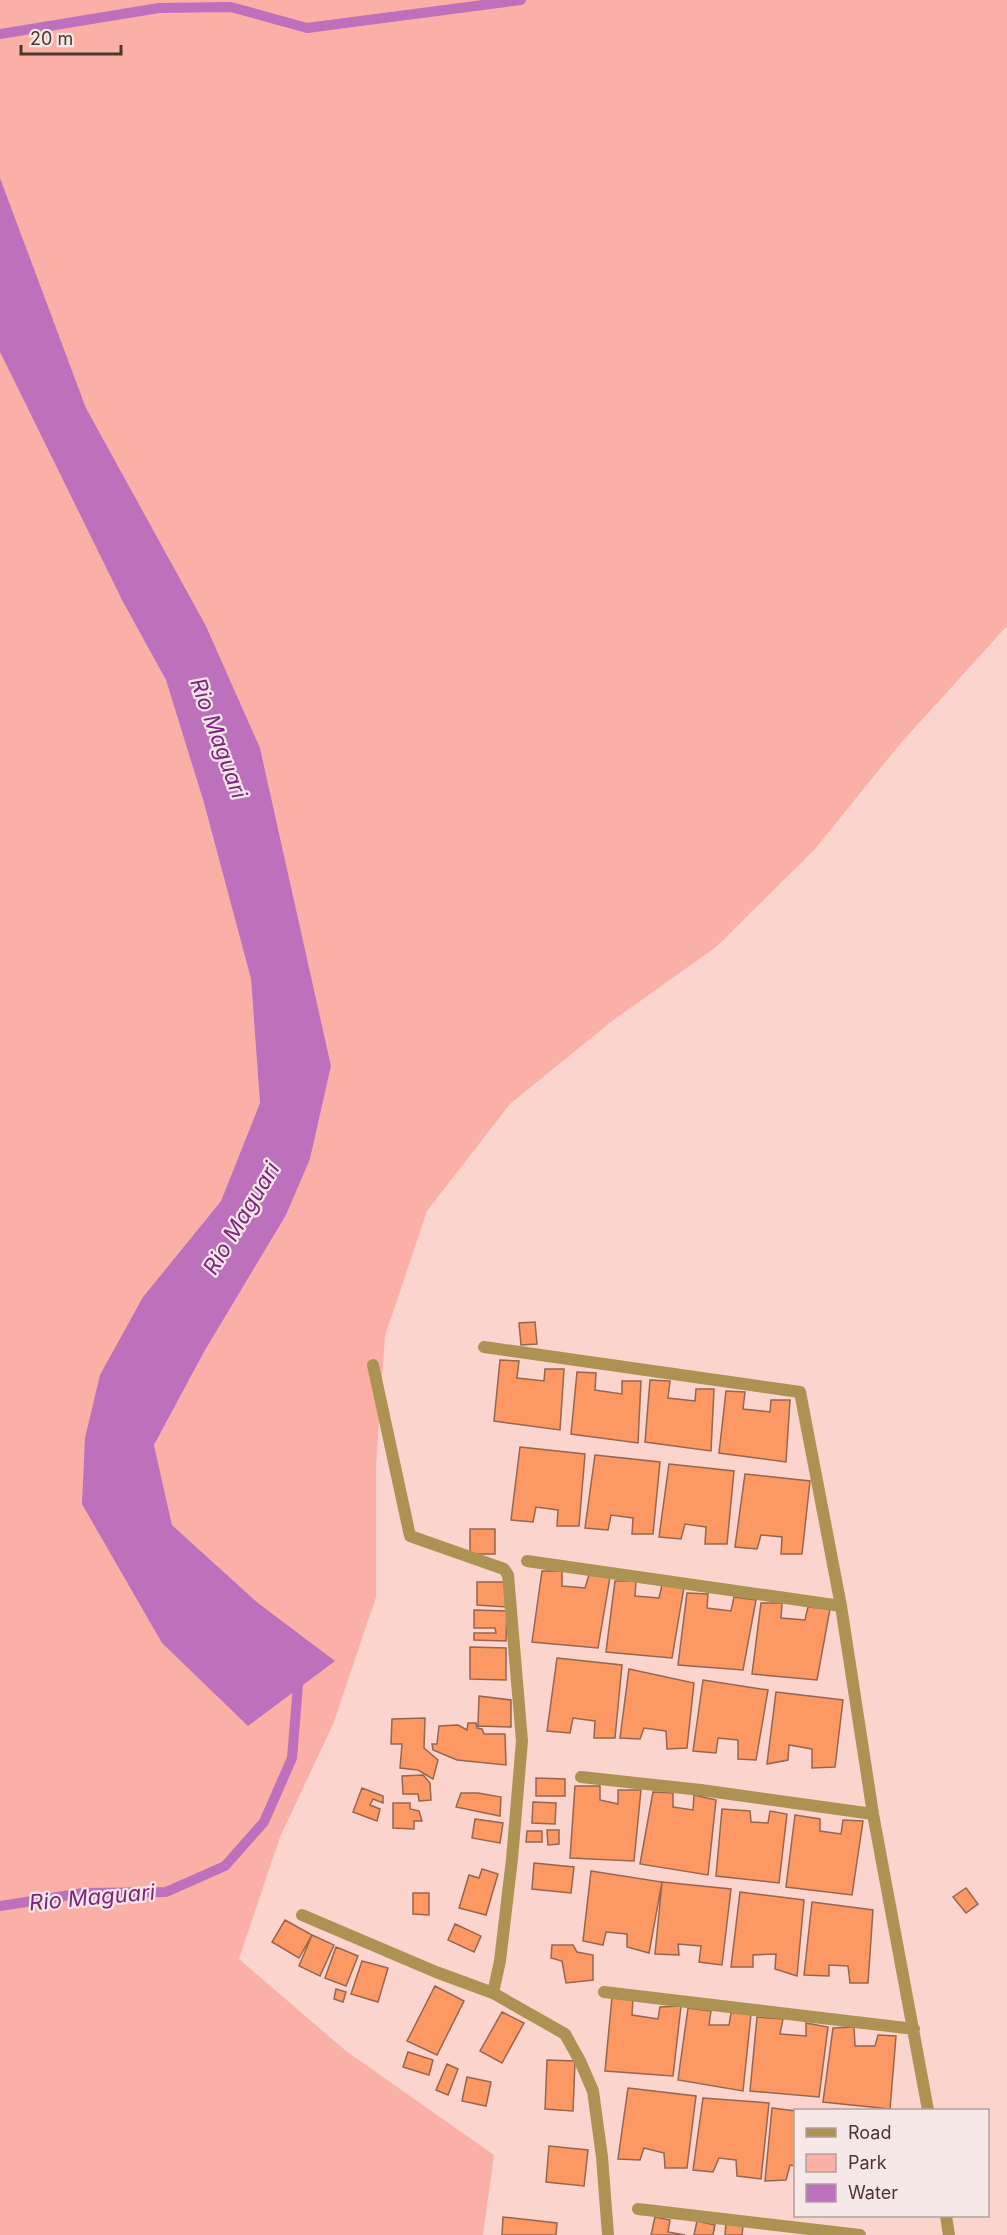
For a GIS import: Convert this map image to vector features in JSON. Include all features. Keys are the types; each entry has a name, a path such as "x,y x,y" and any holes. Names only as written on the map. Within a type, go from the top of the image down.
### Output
{"street":[{"path":"484,1347 800,1392 841,1606 873,1814 928,2109"},
{"path":"373,1365 410,1536 504,1569 508,1575 522,1740 512,1859 494,1993"},
{"path":"527,1561 841,1606"},
{"path":"581,1777 700,1790 873,1814"},
{"path":"302,1915 436,1972 494,1993 565,2034 593,2091 602,2157 608,2235"},
{"path":"604,1992 914,2029"},
{"path":"638,2209 860,2235"},
{"path":"946,2217 949,2235"}],"green space":[{"path":"0,0 1007,0 1007,626 899,745 815,849 716,947 612,1021 510,1104 427,1211 385,1336 376,1467 376,1597 334,1722 280,1837 239,1959 346,2051 494,2155 483,2235 0,2235 0,352 123,602 166,680 204,803 251,979 260,1103 221,1201 143,1297 82,1504 334,1661 258,1603 172,1525 154,1445 204,1352 286,1215 310,1159 331,1066 260,748 206,626 86,408 0,178"}],"water":[{"path":"0,178 86,408 206,626 260,748 331,1066 310,1159 286,1215 204,1352 154,1445 172,1525 258,1603 335,1661 248,1726 162,1643 82,1504 85,1438 100,1375 143,1297 221,1201 260,1103 251,979 204,803 166,680 123,602 0,352"}],"building":[{"path":"535,1322 537,1344 521,1345 519,1323"},
{"path":"500,1360 519,1361 517,1378 544,1381 545,1369 564,1369 560,1430 494,1421"},
{"path":"577,1372 596,1373 595,1390 622,1394 622,1381 641,1381 638,1443 571,1434"},
{"path":"650,1380 670,1381 668,1398 695,1401 696,1389 714,1389 711,1451 645,1442"},
{"path":"726,1391 745,1392 743,1409 770,1412 771,1400 790,1400 786,1462 719,1453"},
{"path":"520,1447 585,1454 579,1526 557,1526 558,1510 536,1507 533,1522 511,1520"},
{"path":"595,1455 660,1462 653,1534 632,1534 633,1518 611,1515 608,1530 585,1528"},
{"path":"669,1464 734,1471 727,1544 705,1544 706,1527 685,1524 681,1539 659,1537"},
{"path":"745,1474 810,1481 802,1554 781,1554 782,1537 761,1535 757,1549 735,1547"},
{"path":"470,1529 495,1529 495,1554 470,1554"},
{"path":"542,1571 562,1571 562,1586 585,1588 589,1575 610,1577 598,1648 532,1642"},
{"path":"615,1581 636,1581 635,1596 659,1598 662,1585 684,1587 672,1658 606,1652"},
{"path":"477,1582 507,1582 507,1607 477,1605"},
{"path":"687,1593 708,1594 707,1608 731,1611 734,1597 756,1600 743,1670 678,1665"},
{"path":"761,1603 782,1603 781,1618 805,1620 808,1607 830,1609 817,1680 752,1674"},
{"path":"474,1610 507,1611 506,1641 474,1640 474,1633 496,1633 495,1628 474,1628"},
{"path":"470,1647 506,1648 506,1680 470,1679"},
{"path":"557,1658 622,1665 615,1738 594,1738 595,1721 573,1718 570,1733 547,1731"},
{"path":"629,1669 694,1683 687,1748 667,1749 666,1731 644,1728 640,1739 620,1738"},
{"path":"703,1680 768,1690 756,1760 738,1759 738,1740 718,1738 716,1753 693,1751"},
{"path":"776,1692 843,1700 835,1767 812,1768 812,1749 789,1745 788,1760 767,1764"},
{"path":"479,1696 511,1700 511,1727 478,1726"},
{"path":"425,1718 424,1748 438,1760 433,1779 418,1770 400,1768 402,1744 391,1744 392,1719"},
{"path":"468,1723 476,1723 477,1728 482,1729 484,1734 505,1734 506,1765 457,1760 433,1750 432,1744 437,1744 439,1726 458,1725 467,1730"},
{"path":"423,1775 430,1783 431,1800 419,1801 418,1794 403,1794 402,1776"},
{"path":"536,1778 565,1779 565,1796 536,1796"},
{"path":"575,1786 600,1786 600,1800 618,1804 618,1790 641,1790 634,1861 570,1858"},
{"path":"362,1788 383,1796 383,1803 373,1799 370,1805 380,1809 377,1821 353,1812"},
{"path":"653,1792 673,1793 673,1807 693,1810 694,1795 716,1800 708,1875 640,1864"},
{"path":"461,1793 501,1797 500,1816 456,1807"},
{"path":"533,1802 556,1803 555,1824 532,1823"},
{"path":"393,1803 410,1803 410,1809 419,1811 422,1821 414,1821 414,1829 393,1828"},
{"path":"722,1809 750,1811 751,1822 768,1823 770,1811 787,1814 779,1883 716,1876"},
{"path":"795,1815 820,1819 820,1831 841,1834 843,1820 863,1821 852,1895 786,1887"},
{"path":"475,1819 503,1823 500,1843 472,1838"},
{"path":"547,1830 559,1830 559,1844 548,1845"},
{"path":"527,1831 542,1831 542,1842 526,1842"},
{"path":"534,1863 574,1867 571,1893 532,1889"},
{"path":"482,1869 498,1874 486,1915 459,1908 469,1875 479,1878"},
{"path":"591,1871 662,1882 649,1953 627,1947 627,1934 606,1932 603,1945 583,1941"},
{"path":"662,1882 731,1889 722,1965 699,1962 701,1946 678,1944 679,1955 655,1954"},
{"path":"966,1888 978,1904 966,1913 953,1897"},
{"path":"740,1892 804,1900 797,1976 775,1969 776,1954 753,1955 753,1967 731,1967"},
{"path":"413,1893 429,1893 429,1915 413,1914"},
{"path":"812,1902 873,1910 868,1983 850,1983 848,1966 829,1965 829,1976 804,1975"},
{"path":"285,1920 312,1935 299,1958 272,1942"},
{"path":"455,1924 481,1936 474,1952 448,1940"},
{"path":"312,1935 334,1945 320,1976 299,1966"},
{"path":"552,1945 573,1945 577,1952 593,1955 593,1980 566,1983 562,1961 551,1958"},
{"path":"336,1947 358,1956 346,1986 325,1978"},
{"path":"362,1961 388,1968 378,2002 351,1994"},
{"path":"435,1986 464,2001 437,2055 407,2041"},
{"path":"336,1989 346,1992 343,2002 334,1999"},
{"path":"612,1997 633,1998 632,2015 658,2019 660,2007 681,2006 673,2076 605,2071"},
{"path":"688,2008 711,2011 709,2025 729,2025 731,2013 751,2014 743,2091 678,2080"},
{"path":"502,2012 524,2023 502,2063 480,2051"},
{"path":"757,2017 783,2019 780,2034 806,2036 806,2023 828,2027 819,2097 750,2091"},
{"path":"854,2027 855,2046 875,2046 878,2035 896,2036 890,2109 823,2102 833,2028"},
{"path":"408,2052 433,2060 429,2075 403,2067"},
{"path":"547,2060 575,2061 573,2111 545,2109"},
{"path":"447,2064 458,2069 448,2095 436,2090"},
{"path":"467,2077 491,2082 486,2106 462,2101"},
{"path":"628,2088 696,2096 687,2168 665,2168 664,2153 644,2148 640,2160 618,2159"},
{"path":"703,2098 769,2103 761,2179 737,2176 736,2160 719,2158 713,2172 693,2170"},
{"path":"772,2108 794,2111 794,2166 790,2165 786,2180 765,2181"},
{"path":"549,2146 588,2150 584,2186 546,2182"},
{"path":"503,2217 557,2223 556,2235 502,2235"},
{"path":"655,2217 670,2220 668,2232 685,2235 651,2235"},
{"path":"697,2221 715,2225 713,2235 694,2235"},
{"path":"726,2223 743,2225 742,2235 725,2235"}],"waterway":[{"path":"0,34 159,8 231,7 307,28 521,0"},
{"name":"Rio Maguari","path":"0,1906 83,1893 166,1892 225,1866 264,1822 292,1758 298,1685 291,1677"}]}
